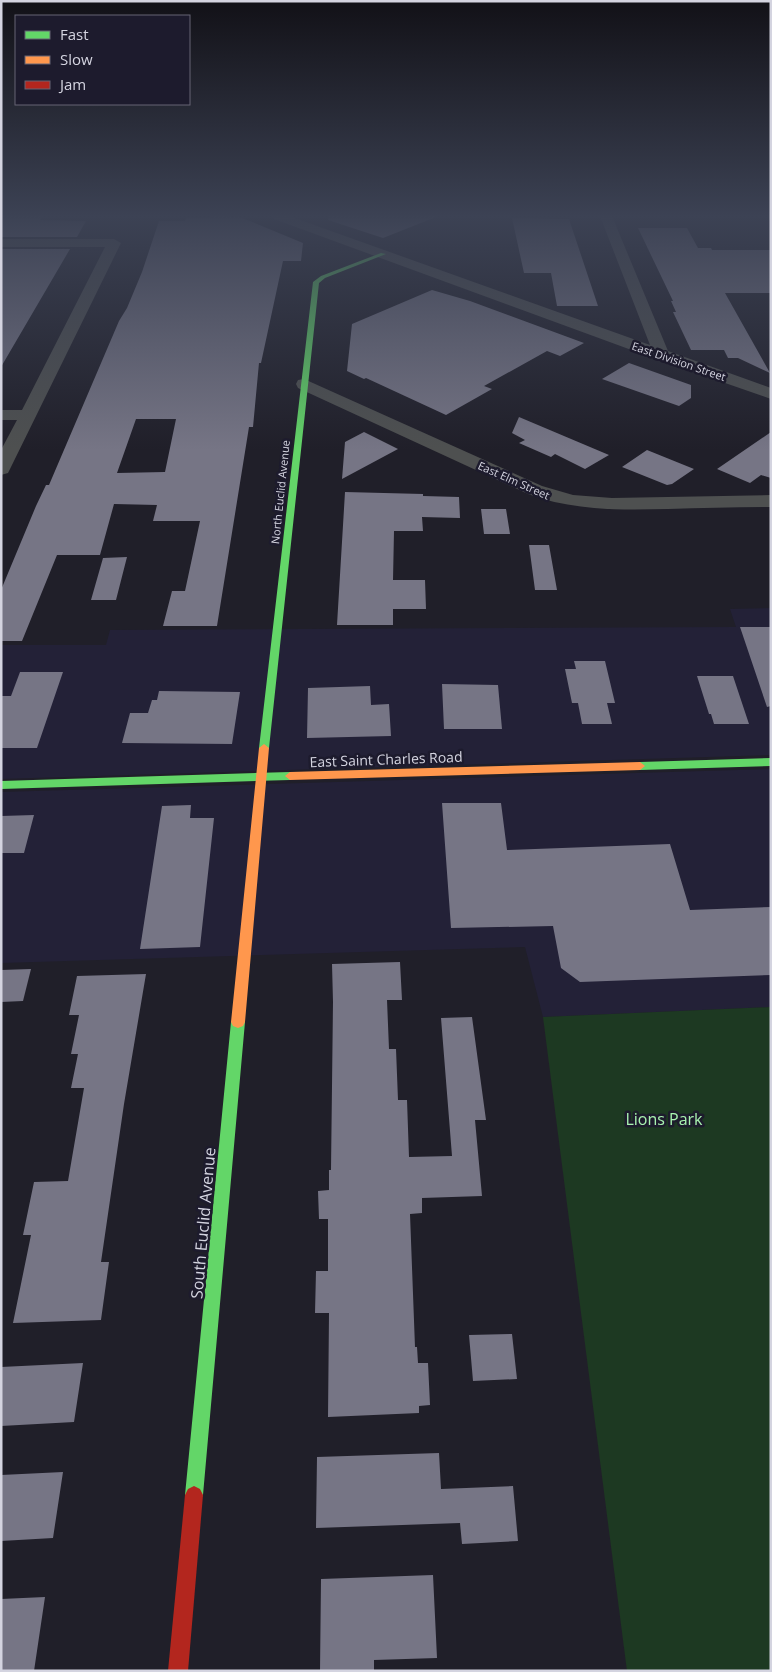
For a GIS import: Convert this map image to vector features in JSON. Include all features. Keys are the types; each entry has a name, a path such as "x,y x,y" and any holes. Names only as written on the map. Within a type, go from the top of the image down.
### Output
{"street":[{"path":"1,469 89,294"},
{"name":"North Euclid Avenue","path":"261,778 315,294"},
{"name":"East Division Street","path":"492,294 771,394"},
{"path":"637,294 662,356"},
{"name":"East Elm Street","path":"304,384 558,499 612,504 771,501"},
{"path":"1,415 29,415"},
{"name":"East Saint Charles Road","path":"1,785 771,762"},
{"name":"South Euclid Avenue","path":"178,1671 261,778"}],"shaded area":[{"path":"771,608 771,755 1,779 1,645 106,645 110,630 736,627 730,609"},
{"path":"771,769 771,1007 543,1017 525,947 1,963 1,792"}],"green space":[{"name":"Lions Park","path":"771,1007 771,1671 627,1671 543,1017"}],"building":[{"path":"1,294 44,294 1,367"},
{"path":"133,294 276,294 261,363 259,363 253,427 249,427 217,626 163,626 172,591 185,591 200,521 153,521 157,505 114,504 100,555 57,555 22,641 1,641 1,590 36,506 46,485 49,485 119,321","holes":["136,419 176,419 165,472 117,473"]},
{"path":"423,294 446,294 584,343 560,356 547,351 484,386 492,389 446,415 347,371 352,324"},
{"path":"555,294 594,294 598,306 557,306"},
{"path":"670,294 726,294 770,373 738,358 728,358 724,350 691,350 673,312 676,312 671,301 673,301"},
{"path":"629,363 691,385 691,398 679,406 602,379"},
{"path":"519,417 609,455 585,469 555,454 551,457 519,443 525,440 512,433"},
{"path":"364,432 398,449 342,479 345,442"},
{"path":"771,432 771,478 761,475 750,483 717,469"},
{"path":"647,450 694,469 672,484 667,485 622,467"},
{"path":"345,492 459,497 460,518 422,517 423,531 394,531 393,580 425,580 426,609 393,609 393,625 337,625"},
{"path":"481,509 506,509 510,534 484,534"},
{"path":"529,545 549,545 557,590 535,590"},
{"path":"127,557 116,600 91,600 103,558"},
{"path":"740,627 771,627 771,706 767,707"},
{"path":"574,661 605,661 615,703 607,703 612,724 582,724 578,703 572,703 565,669 576,669"},
{"path":"20,672 63,672 37,748 1,748 1,696 11,696"},
{"path":"697,676 733,676 749,724 714,724"},
{"path":"442,684 498,685 502,729 444,729"},
{"path":"370,686 371,705 389,704 391,736 307,738 308,688"},
{"path":"159,691 240,692 232,744 122,743 130,713 148,713 152,700 157,700"},
{"path":"442,803 501,803 507,850 670,844 690,910 771,907 771,975 580,982 561,968 553,926 451,928"},
{"path":"191,805 190,818 214,818 200,947 140,949 162,806"},
{"path":"34,815 24,853 1,853 1,816"},
{"path":"400,962 402,1000 387,1000 389,1049 396,1049 398,1100 407,1100 409,1157 452,1156 441,1018 472,1017 486,1120 475,1120 482,1196 422,1198 422,1213 410,1214 415,1347 417,1347 418,1363 428,1363 430,1405 419,1406 419,1413 328,1417 329,1313 315,1313 316,1271 328,1271 328,1219 319,1219 318,1191 329,1190 329,1170 331,1170 332,964"},
{"path":"31,969 23,1001 1,1002 1,970"},
{"path":"146,974 124,1104 101,1262 109,1262 101,1320 13,1323 31,1235 23,1235 34,1182 68,1181 84,1088 71,1088 78,1054 71,1054 79,1015 69,1015 77,976"},
{"path":"512,1334 517,1379 473,1381 469,1335"},
{"path":"83,1363 74,1422 1,1426 1,1367"},
{"path":"439,1453 441,1489 513,1486 518,1541 462,1544 460,1523 316,1528 317,1457"},
{"path":"63,1472 53,1538 1,1541 1,1475"},
{"path":"433,1575 437,1658 374,1660 374,1671 320,1671 321,1579"},
{"path":"45,1597 34,1671 1,1671 1,1599"}],"traffic: fast":[{"path":"264,748 315,294"},
{"path":"640,766 771,762"},
{"path":"1,785 290,776"},
{"path":"194,1495 238,1022"}],"traffic: slow":[{"path":"238,1022 264,748"},
{"path":"290,776 640,766"}],"traffic: jam":[{"path":"178,1671 194,1495"}]}
